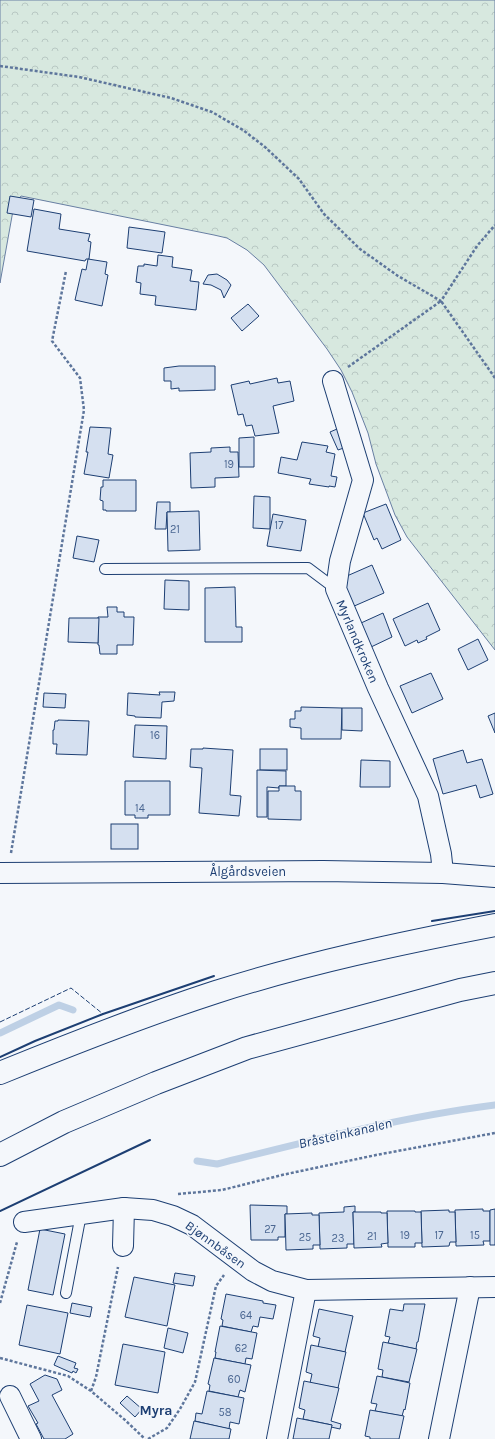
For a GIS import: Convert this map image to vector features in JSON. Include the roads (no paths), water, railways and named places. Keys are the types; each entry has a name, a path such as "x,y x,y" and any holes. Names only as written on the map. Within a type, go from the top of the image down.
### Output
{"highway":[{"path":"0,1073 87,1037 217,992 314,965 432,937 495,925"},
{"path":"0,1155 64,1122 156,1083 247,1048 460,990 495,983"}],"street":[{"name":"Myrlandkroken","path":"337,376 363,480 340,561 336,589 378,688 428,796 441,854 443,873"},
{"name":"Ålgårdsveien","path":"5,873 323,871 443,873 495,877"},
{"name":"Bjønnbåsen","path":"24,1222 124,1208 153,1210 173,1216 192,1225 253,1271 272,1281 306,1290 495,1287"},
{"path":"123,1246 124,1208"},
{"path":"440,1439 470,1287"},
{"path":"277,1439 306,1290"},
{"path":"10,1396 31,1439"}],"lane":[{"path":"105,569 308,568 336,589"},
{"path":"66,1293 81,1214"}],"waterway":[{"path":"0,1033 59,1005 73,1010"},
{"name":"Bråsteinkanalen","path":"197,1161 217,1164 321,1138 390,1123 495,1105"}],"district":[{"name":"Myra","path":"156,1410"}]}
